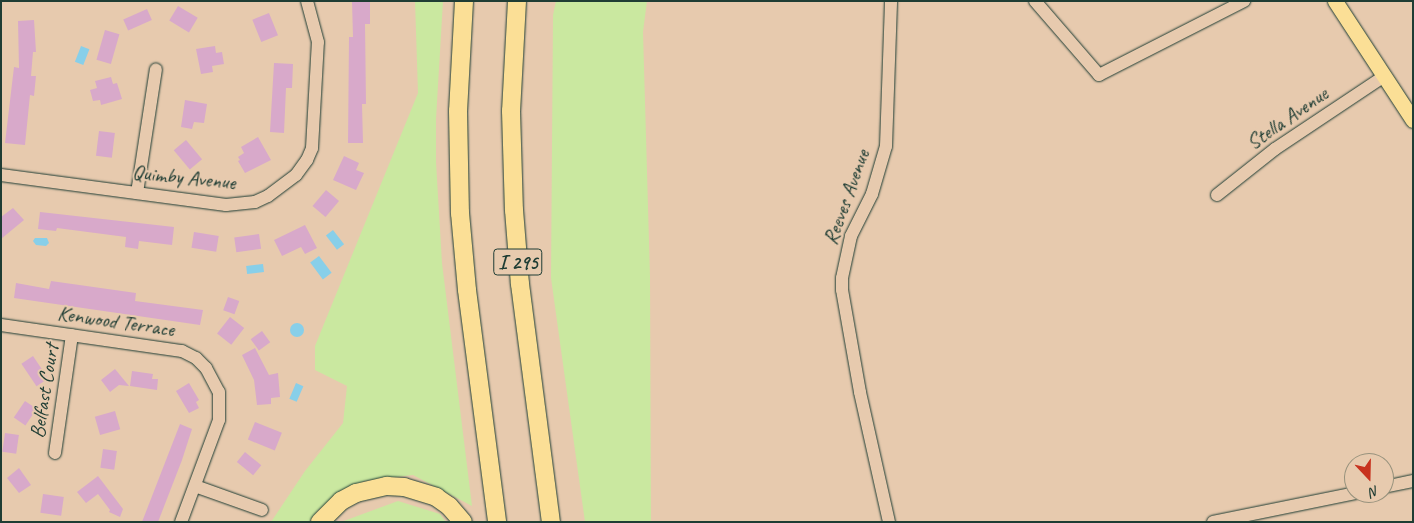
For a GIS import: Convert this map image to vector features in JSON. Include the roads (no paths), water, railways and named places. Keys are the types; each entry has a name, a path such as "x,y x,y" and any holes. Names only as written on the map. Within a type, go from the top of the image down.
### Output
{"highway":[{"name":"I 295","path":"464,1 458,111 460,213 467,290 497,522"},
{"name":"I 295","path":"517,1 511,112 514,210 520,284 551,522"},
{"path":"320,522 341,501 356,493 387,486 404,487 436,498 449,506 463,522"}],"main road":[{"path":"1335,1 1383,77 1413,120"}],"street":[{"name":"Quimby Avenue","path":"1,175 226,205 255,202 268,196 296,175 307,160 312,148 315,129 318,42 307,1"},
{"name":"Reeves Avenue","path":"889,522 860,392 842,278 851,236 872,194 886,146 891,1"},
{"path":"1035,1 1099,75 1244,1"},
{"path":"136,193 156,69"},
{"name":"Stella Avenue","path":"1217,195 1275,149 1383,77"},
{"name":"Kenwood Terrace","path":"1,325 182,351 196,358 206,368 214,380 220,406 219,420 181,522"},
{"name":"Belfast Court","path":"55,453 72,335"},
{"path":"1394,485 1413,481"},
{"path":"195,486 262,510"},
{"path":"1213,522 1344,495"}],"water":[{"path":"81,46 89,49 83,65 75,62"},
{"path":"333,230 344,244 337,250 326,236"},
{"path":"35,238 47,238 49,243 46,246 36,245 33,241"},
{"path":"319,256 332,273 323,279 310,263"},
{"path":"263,264 264,272 247,274 246,266"},
{"path":"297,323 302,325 304,330 302,335 297,337 292,335 290,330 292,325"},
{"path":"296,383 303,386 297,402 289,399"}]}
